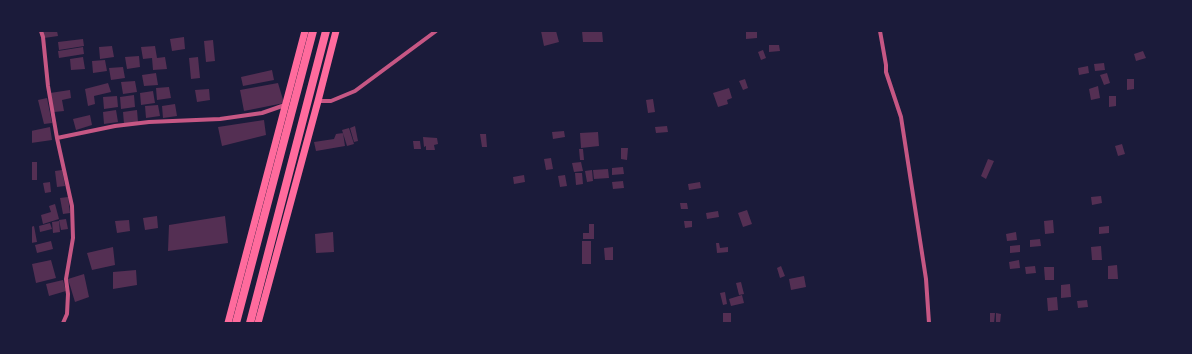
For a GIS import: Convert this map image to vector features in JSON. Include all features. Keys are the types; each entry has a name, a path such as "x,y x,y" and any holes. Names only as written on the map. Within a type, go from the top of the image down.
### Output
{"highway":[{"path":"236,323 313,31"},
{"path":"250,323 326,31"}],"main road":[{"path":"228,323 305,31"},
{"path":"258,323 336,31"}],"street":[{"path":"41,31 48,86 57,138 72,206 73,238 66,279 68,294 67,314 63,323"},
{"path":"318,101 331,101 355,91 436,31"},
{"path":"880,31 886,72 901,117 926,279 928,323"},
{"path":"57,138 115,126 149,122 220,119 262,113 286,105"}],"building":[{"path":"43,31 57,31 58,36 44,38"},
{"path":"541,31 556,31 559,42 544,46"},
{"path":"582,31 602,31 603,42 583,42"},
{"path":"757,31 757,38 746,39 746,32"},
{"path":"184,37 185,49 172,51 170,39"},
{"path":"83,39 84,46 59,50 58,42"},
{"path":"213,40 215,61 206,62 204,41"},
{"path":"769,45 779,45 780,51 769,52"},
{"path":"112,46 114,57 100,59 99,47"},
{"path":"155,46 157,58 165,57 167,69 153,70 152,58 143,59 141,47"},
{"path":"83,47 84,54 59,58 58,51"},
{"path":"763,50 766,58 761,60 758,52"},
{"path":"1143,51 1146,58 1136,61 1134,54"},
{"path":"139,56 140,67 127,69 125,57"},
{"path":"83,57 85,69 71,70 70,59"},
{"path":"198,57 200,78 191,79 189,58"},
{"path":"105,60 107,71 93,73 92,61"},
{"path":"1104,63 1105,70 1095,71 1094,64"},
{"path":"1088,66 1089,73 1079,75 1078,68"},
{"path":"123,67 125,78 111,80 109,68"},
{"path":"272,70 274,80 243,86 241,77"},
{"path":"156,73 158,85 144,86 142,75"},
{"path":"1107,73 1110,83 1104,85 1100,75"},
{"path":"745,79 748,88 743,90 739,81"},
{"path":"1127,79 1134,79 1134,89 1127,90"},
{"path":"135,81 137,92 123,94 121,82"},
{"path":"108,83 111,92 94,96 95,104 88,106 85,89"},
{"path":"278,83 284,103 244,111 240,90"},
{"path":"1098,86 1100,98 1091,100 1089,89"},
{"path":"169,87 171,98 157,100 156,88"},
{"path":"729,88 732,98 727,100 728,104 718,107 713,93"},
{"path":"209,89 210,100 197,102 195,90"},
{"path":"70,90 71,98 62,100 64,111 54,112 50,93"},
{"path":"153,91 155,103 141,105 140,93"},
{"path":"134,95 135,107 121,109 120,97"},
{"path":"117,96 118,107 104,109 103,97"},
{"path":"1109,96 1116,96 1116,106 1109,107"},
{"path":"47,98 52,123 44,124 38,100"},
{"path":"653,99 655,112 648,113 646,100"},
{"path":"175,104 177,116 163,118 162,106"},
{"path":"158,105 160,116 146,118 145,106"},
{"path":"116,110 118,122 104,124 103,112"},
{"path":"137,110 138,122 124,124 123,112"},
{"path":"90,115 92,125 76,130 73,119"},
{"path":"264,120 266,135 222,146 218,127"},
{"path":"355,126 358,141 354,142 350,128"},
{"path":"667,126 668,132 656,133 655,127"},
{"path":"50,127 52,140 31,143 31,131"},
{"path":"349,128 354,144 347,146 342,130"},
{"path":"564,131 565,137 553,139 552,132"},
{"path":"598,132 599,146 581,148 580,133"},
{"path":"343,133 345,146 316,151 314,142 334,139 336,134"},
{"path":"480,134 486,134 487,147 482,147"},
{"path":"423,137 437,138 438,144 434,145 435,150 426,150 426,146 424,147"},
{"path":"413,141 420,141 421,149 414,149"},
{"path":"1122,144 1125,154 1118,156 1115,146"},
{"path":"621,148 628,148 627,160 621,159"},
{"path":"579,149 583,149 584,160 580,160"},
{"path":"551,158 553,169 546,170 544,159"},
{"path":"988,159 994,161 986,179 981,176"},
{"path":"31,162 37,162 37,180 31,180"},
{"path":"581,162 583,171 574,172 572,163"},
{"path":"623,167 624,174 612,175 612,168"},
{"path":"608,169 609,178 594,179 593,170"},
{"path":"62,170 65,186 57,187 55,171"},
{"path":"592,170 593,181 587,182 585,171"},
{"path":"575,173 582,173 583,184 576,185"},
{"path":"524,175 525,182 514,184 513,177"},
{"path":"565,175 567,186 560,187 558,176"},
{"path":"623,181 624,188 613,189 612,182"},
{"path":"50,182 51,192 45,193 43,183"},
{"path":"700,182 701,188 689,190 688,184"},
{"path":"1101,196 1102,203 1092,205 1091,197"},
{"path":"68,197 70,213 63,214 60,198"},
{"path":"680,203 687,203 688,209 681,209"},
{"path":"55,204 59,219 43,224 41,215 51,212 49,206"},
{"path":"747,210 752,224 743,227 738,213"},
{"path":"718,211 719,217 707,219 706,213"},
{"path":"157,216 158,228 145,230 143,218"},
{"path":"225,216 228,243 168,251 169,225"},
{"path":"66,219 68,229 61,230 59,220"},
{"path":"129,220 130,231 117,233 115,221"},
{"path":"1053,220 1054,233 1045,234 1044,221"},
{"path":"59,221 60,232 53,233 52,222"},
{"path":"684,221 692,221 692,227 685,228"},
{"path":"50,223 52,229 40,232 39,226"},
{"path":"589,224 594,224 594,239 583,239 583,233 589,233"},
{"path":"34,226 37,242 31,243 31,227"},
{"path":"1109,226 1109,233 1099,234 1099,227"},
{"path":"333,232 334,252 316,253 315,234"},
{"path":"1016,232 1017,240 1007,241 1006,234"},
{"path":"1040,239 1041,246 1030,247 1030,240"},
{"path":"51,241 53,249 37,253 35,245"},
{"path":"582,241 591,241 591,264 582,264"},
{"path":"716,243 719,243 720,248 728,247 728,252 717,253"},
{"path":"1020,245 1020,252 1010,253 1010,246"},
{"path":"1101,246 1102,260 1092,260 1091,247"},
{"path":"113,247 115,265 92,270 87,253"},
{"path":"613,247 613,260 605,260 604,248"},
{"path":"51,260 56,278 36,283 32,264"},
{"path":"1019,260 1020,268 1010,269 1009,262"},
{"path":"1117,265 1118,279 1108,279 1108,266"},
{"path":"781,266 785,276 780,278 777,268"},
{"path":"1035,266 1036,273 1026,274 1025,267"},
{"path":"1044,267 1054,267 1054,280 1045,280"},
{"path":"136,270 137,285 113,289 113,272"},
{"path":"84,274 89,297 75,302 68,279"},
{"path":"804,276 806,287 791,290 789,279"},
{"path":"63,280 66,291 49,296 46,284"},
{"path":"741,282 744,294 739,295 736,283"},
{"path":"1070,284 1071,297 1061,298 1061,285"},
{"path":"725,292 727,304 723,305 720,293"},
{"path":"742,295 744,303 731,306 729,299"},
{"path":"1057,297 1058,310 1048,311 1047,298"},
{"path":"1087,300 1088,307 1078,308 1077,301"},
{"path":"723,313 731,313 731,323 723,323"},
{"path":"990,313 995,313 994,323 990,323"},
{"path":"996,313 1001,314 1000,323 996,323"}]}
